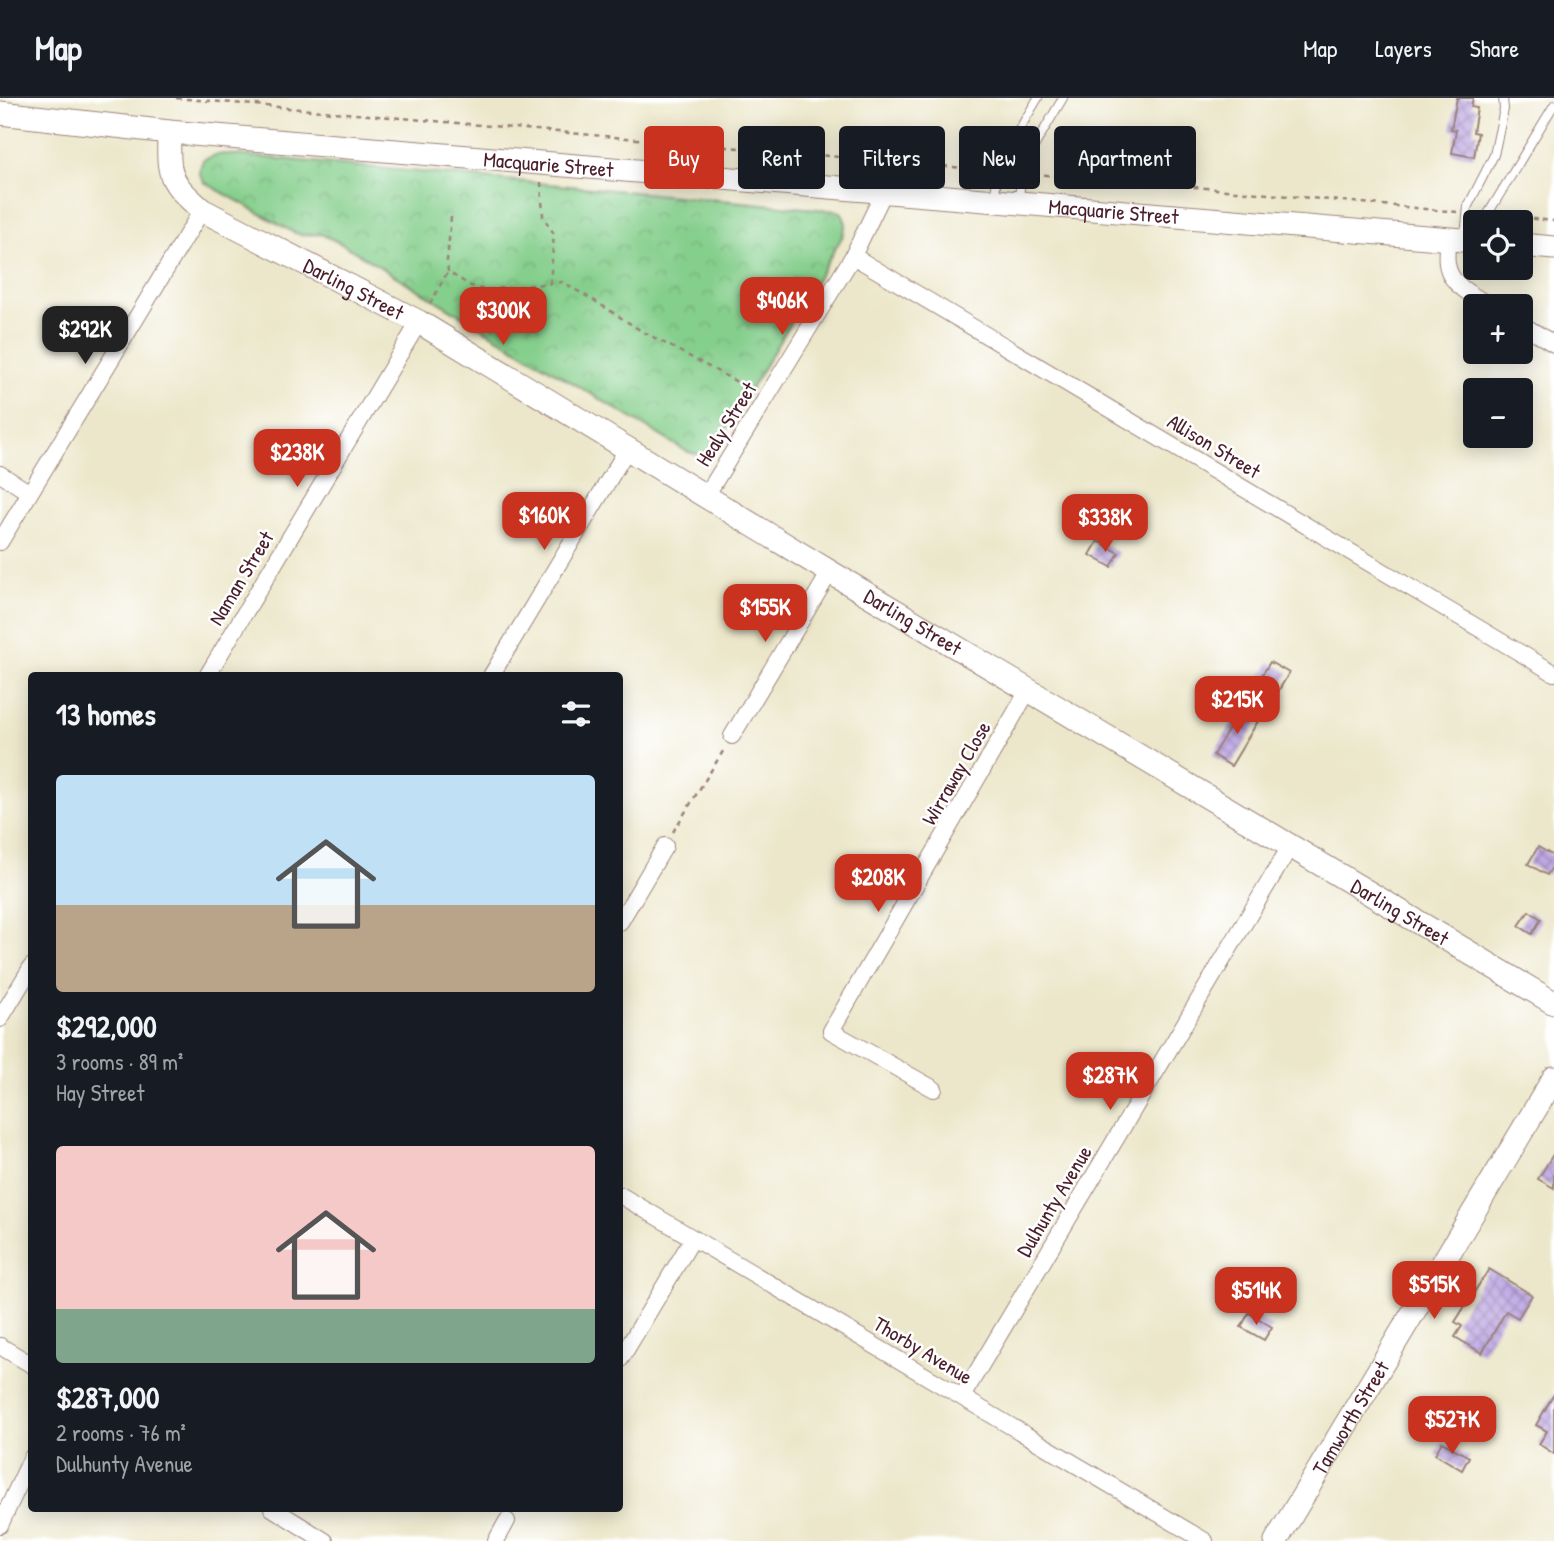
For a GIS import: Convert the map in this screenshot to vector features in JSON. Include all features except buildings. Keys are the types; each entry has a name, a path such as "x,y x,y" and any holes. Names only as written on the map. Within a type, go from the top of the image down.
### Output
{"street":[{"name":"Macquarie Street","path":"0,113 169,132 884,192 1463,232"},
{"name":"Darling Street","path":"169,132 172,177 181,191 202,209 419,322 830,572 1554,1003"},
{"name":"Healy Street","path":"706,496 853,256 884,192"},
{"path":"0,542 202,209"},
{"path":"1463,245 1447,267 1453,280 1472,294"},
{"path":"1533,246 1554,248"},
{"name":"Allison Street","path":"853,256 1554,673"},
{"name":"Naman Street","path":"208,672 419,322"},
{"path":"1533,331 1554,344"},
{"path":"493,672 628,447"},
{"path":"0,474 30,493"},
{"path":"732,736 830,572"},
{"name":"Wirraway Close","path":"934,1088 831,1031 1029,689"},
{"name":"Dulhunty Avenue","path":"962,1397 1291,845"},
{"path":"623,917 665,846"},
{"path":"0,1018 28,972"},
{"name":"Tamworth Street","path":"1276,1541 1554,1078"},
{"name":"Thorby Avenue","path":"623,1197 1205,1541"},
{"path":"623,1355 693,1238"},
{"path":"0,1346 28,1363"},
{"path":"0,1525 28,1466"},
{"path":"278,1512 325,1541"},
{"path":"496,1541 508,1521"}],"lane":[{"path":"1021,126 1038,98"},
{"path":"1040,137 1063,98"},
{"path":"1467,210 1494,155 1504,109 1503,98"},
{"path":"1487,210 1554,105"},
{"path":"995,200 996,189"},
{"path":"1019,202 1020,189"}],"path":[{"path":"176,98 959,168"},
{"path":"540,163 543,216 554,234 550,284"},
{"path":"1040,174 1463,213"},
{"path":"419,322 448,272 451,217"},
{"path":"1533,224 1554,221"},
{"path":"448,272 471,286 484,290 562,282 640,330 767,398"},
{"path":"665,846 732,736"}],"green space":[{"path":"226,154 838,211 842,213 846,224 842,237 719,442 709,452 696,454 686,451 342,244 321,234 301,235 293,232 204,182 199,172 203,160"}]}
